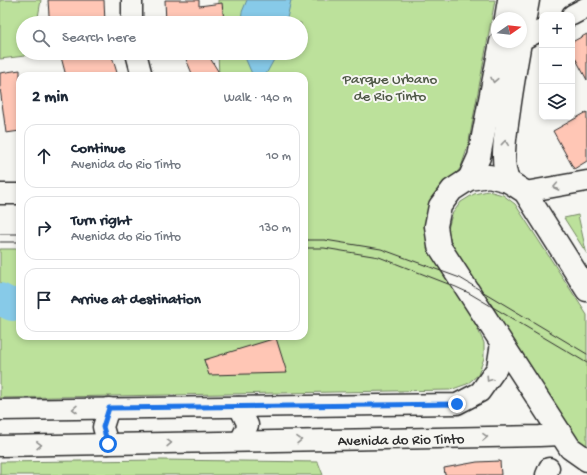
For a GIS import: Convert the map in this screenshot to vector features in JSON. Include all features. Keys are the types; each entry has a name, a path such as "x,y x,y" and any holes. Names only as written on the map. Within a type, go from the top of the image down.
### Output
{"main road":[{"path":"507,12 509,0"},
{"path":"526,12 528,0"},
{"path":"469,179 479,157 500,48"},
{"path":"519,48 514,76 504,155 505,171 587,290"},
{"path":"516,187 489,176 469,179 452,190 440,206 436,226 439,246 570,448 586,465"}],"street":[{"path":"132,0 132,16"},
{"path":"575,13 587,7"},
{"path":"527,37 539,31"},
{"path":"138,60 141,72"},
{"path":"516,187 587,182"},
{"path":"0,194 16,194"},
{"path":"0,410 457,404 480,392 497,368 501,342"},
{"path":"239,407 248,425 240,442"},
{"path":"108,444 103,427 109,408"},
{"name":"Avenida do Rio Tinto","path":"0,446 562,435"}],"green space":[{"path":"0,0 41,0 38,16 16,16 16,57 0,59"},
{"name":"Parque Urbano de Rio Tinto","path":"218,0 495,0 493,12 491,12 491,22 468,146 461,167 455,175 441,186 429,207 424,227 430,247 476,325 484,343 484,358 478,375 467,384 450,390 0,398 0,249 16,249 16,340 308,340 308,72 219,72 218,60 308,60 308,16 218,16"},
{"path":"488,191 503,195 515,204 587,315 587,449 578,443 451,244 448,229 452,214 461,202 474,194"},
{"path":"578,215 586,251 587,254 564,218"},
{"path":"162,460 318,462 323,475 0,475 0,462"}],"water":[{"path":"247,0 291,0 288,16 242,16"},
{"path":"246,60 274,60 267,72 251,72"}],"building":[{"path":"48,0 104,0 105,16 49,15"},
{"path":"165,0 199,0 199,6 222,3 223,16 166,16"},
{"path":"587,34 587,80 575,58 575,40"},
{"path":"62,60 113,60 117,72 65,72"},
{"path":"186,60 211,60 219,72 191,72"},
{"path":"20,70 20,72 16,72 16,132 6,133 0,88 0,73"},
{"path":"587,112 587,161 574,169 553,131"},
{"path":"269,340 277,340 287,373 209,375 204,360"},
{"path":"500,461 501,475 445,475 444,468 477,462"}],"waterway":[{"path":"0,299 12,305 16,304"}],"tram line":[{"path":"0,234 16,234"},
{"path":"308,240 325,240 381,249 460,278 587,354"},
{"path":"0,242 16,242"},
{"path":"308,248 324,248 379,257 456,287 469,293 587,363"}],"route":[{"path":"108,444 103,427 109,408 457,404"}]}
